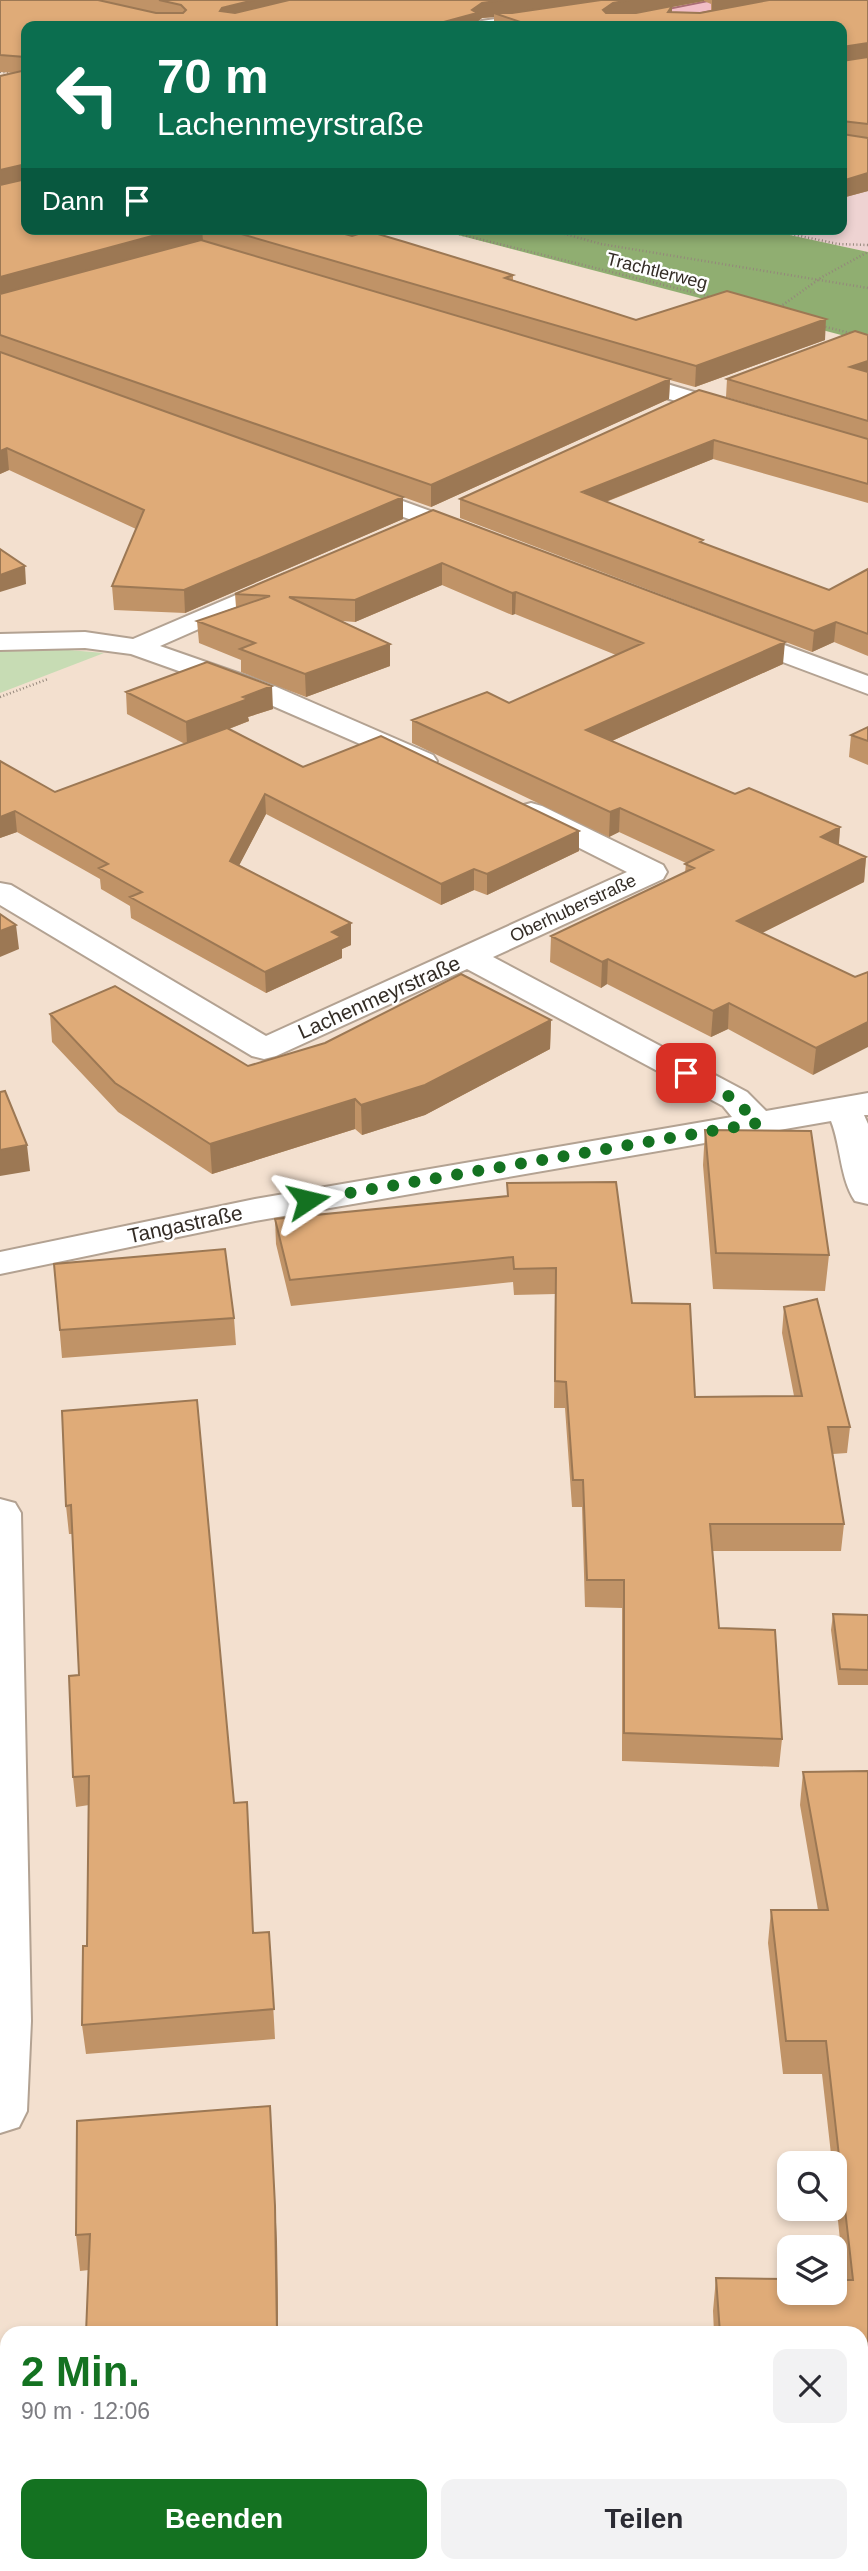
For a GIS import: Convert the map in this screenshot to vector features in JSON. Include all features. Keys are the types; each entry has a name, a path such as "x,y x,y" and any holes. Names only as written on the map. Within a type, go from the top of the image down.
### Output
{"main road":[{"path":"637,21 740,0"},
{"path":"702,21 753,11"}],"street":[{"path":"513,5 551,15 513,21"},
{"path":"600,371 755,417"},
{"path":"656,416 730,385"},
{"path":"327,481 496,543"},
{"path":"395,535 457,507"},
{"path":"136,647 309,572"},
{"path":"714,627 868,686"},
{"path":"0,642 85,640 136,647 262,691 448,772"},
{"name":"Oberhuberstraße","path":"469,957 652,872 509,801"},
{"name":"Lachenmeyrstraße","path":"0,892 264,1049 469,957 734,1099 758,1123"},
{"path":"856,1107 856,1138 868,1193"},
{"name":"Tangastraße","path":"0,1263 255,1210 856,1107"},
{"path":"0,1513 5,2021 0,2111"}],"path":[{"path":"0,72 21,74"},
{"name":"Trachtlerweg","path":"463,235 723,300"},
{"path":"569,235 601,244 868,288"},
{"path":"795,235 838,244 868,244"},
{"path":"785,315 773,312 817,280 868,252"},
{"path":"822,326 859,336 852,338"}],"shaded area":[{"path":"868,0 868,252 790,235 847,235 847,21 740,21"}],"green space":[{"path":"458,235 790,235 868,252 868,342"},
{"path":"46,648 104,653 0,693 0,650"}],"building":[{"path":"0,0 98,0 156,13 183,13 186,10 181,5 159,0 254,0 222,8 220,11 235,13 289,0 503,0 482,3 472,10 477,13 447,21 21,21 21,57 0,55"},
{"path":"601,0 630,0 613,3 603,10 606,13 636,13 672,6 668,12 700,13 769,0 868,0 868,43 847,46 847,21 517,21 494,13 512,13"},
{"path":"868,57 868,124 847,122 847,60"},
{"path":"21,71 21,165 0,170 0,76"},
{"path":"847,135 868,138 868,173 847,179"},
{"path":"21,180 21,235 156,235 0,277 0,185"},
{"path":"245,235 381,235 513,275 505,278 636,320 727,291 826,319 696,366"},
{"path":"201,240 670,379 431,485 0,335 0,294"},
{"path":"855,331 868,335 868,361 850,367 868,372 868,421 727,379"},
{"path":"0,352 403,497 184,590 112,586 144,510 7,448 0,451"},
{"path":"699,390 868,439 868,484 714,440 582,492 703,540 700,542 829,590 868,569 868,634 836,622 814,631 460,499"},
{"path":"433,510 785,642 586,730 735,794 749,788 840,827 821,837 866,857 737,921 855,977 868,972 868,1022 816,1048 729,1003 713,1011 608,959 602,962 551,936 694,868 685,864 713,850 620,808 610,812 412,720 487,692 509,703 643,643 442,563 355,600 289,597 390,644 305,674 240,649 255,643 197,621 270,596 235,594"},
{"path":"0,549 25,566 0,575"},
{"path":"207,662 272,686 243,697 248,699 186,722 126,692"},
{"path":"868,727 868,741 851,735"},
{"path":"227,728 303,767 381,736 579,831 487,874 474,869 441,884 265,794 230,861 351,923 332,932 341,937 265,972 130,897 142,892 99,868 108,864 15,811 0,817 0,761 55,792"},
{"path":"0,914 16,925 0,931"},
{"path":"461,974 551,1020 425,1085 361,1105 355,1099 210,1144 115,1083 50,1014 115,986 248,1066 325,1043"},
{"path":"5,1091 27,1145 0,1150 0,1092"},
{"path":"705,1130 811,1131 829,1255 716,1253"},
{"path":"616,1182 632,1303 690,1304 695,1397 802,1396 784,1307 817,1299 850,1427 828,1427 844,1524 710,1524 719,1628 775,1630 782,1739 624,1733 624,1580 587,1580 583,1480 573,1480 566,1382 555,1381 556,1268 514,1269 513,1257 290,1280 275,1219 508,1196 507,1183"},
{"path":"225,1249 234,1318 60,1330 54,1264"},
{"path":"197,1400 234,1803 247,1802 253,1933 269,1932 274,2009 82,2025 83,1946 87,1946 89,1776 73,1777 69,1676 79,1675 71,1505 66,1506 62,1411"},
{"path":"833,1614 868,1615 868,1670 840,1669"},
{"path":"868,1771 868,2326 719,2326 716,2278 777,2279 777,2305 847,2305 847,2280 853,2280 846,2221 847,2151 838,2151 826,2041 786,2041 771,1910 828,1910 803,1772"},
{"path":"270,2106 277,2326 86,2326 90,2234 76,2235 77,2121"}],"route":[{"path":"308,1200 758,1123 734,1099 686,1073"}]}
